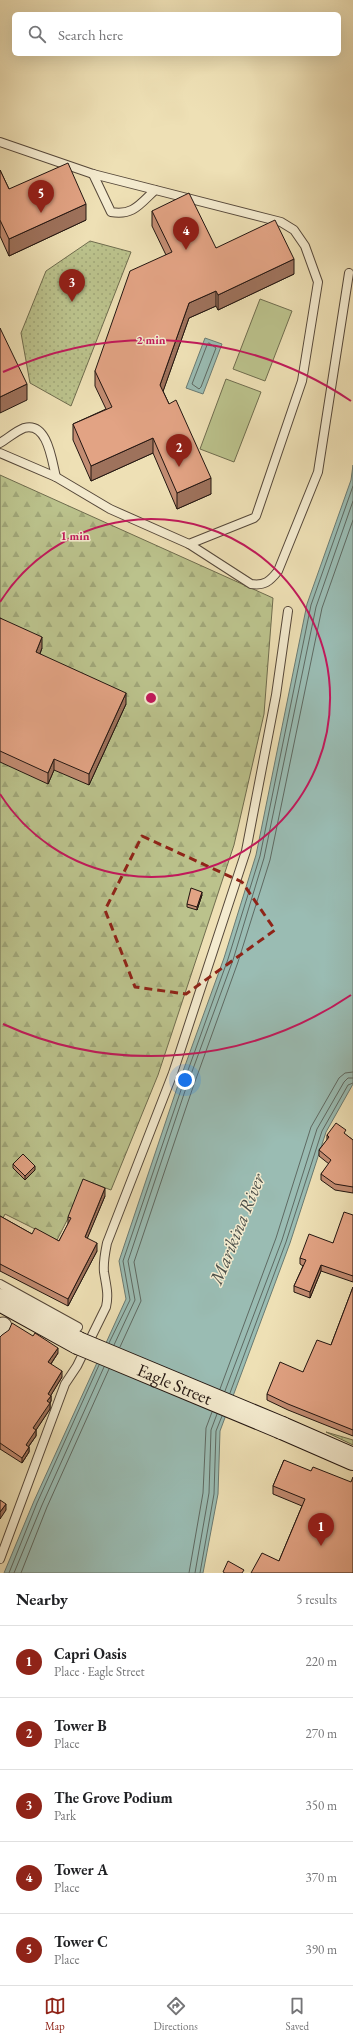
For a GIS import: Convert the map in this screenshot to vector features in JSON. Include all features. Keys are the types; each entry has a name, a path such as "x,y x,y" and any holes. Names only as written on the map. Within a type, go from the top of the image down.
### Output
{"main road":[{"name":"Eagle Street","path":"0,1300 353,1459"}],"lane":[{"path":"0,142 93,174 281,222 294,230 305,246 318,282 302,381 256,516 189,544"},
{"path":"93,174 111,212 123,214 131,212 155,190"},
{"path":"0,452 56,477 110,509 189,544 251,584 261,585 270,581 278,570 318,472 349,273"},
{"path":"0,443 25,428 37,429 46,438 56,477"},
{"path":"0,1559 65,1384 77,1366 106,1307 108,1287 104,1273 104,1258 107,1243 173,1073 246,851 275,702 288,611"},
{"path":"0,1284 78,1335"}],"highlighted area":[{"path":"142,836 242,882 275,930 186,994 135,987 105,910"}],"green space":[{"path":"90,241 131,252 71,406 30,383 21,333 46,271"},
{"path":"260,299 292,311 265,381 233,369"},
{"path":"226,379 261,392 234,462 200,449"},
{"path":"0,475 273,598 264,714 234,845 158,1075 111,1190 87,1181 57,1240 5,1214 0,1224"},
{"path":"326,1432 353,1440 353,1445"}],"water":[{"path":"205,338 222,344 203,394 186,388"},
{"name":"Marikina River","path":"353,465 353,1084 326,1132 290,1243 220,1431 218,1494 203,1573 4,1573 34,1501 126,1299 119,1261 178,1085 224,958 256,855 307,604 351,480"}],"building":[{"path":"68,163 86,204 9,239 0,220 0,170 9,189"},
{"path":"189,193 216,248 275,220 294,259 218,295 216,291 189,303 160,385 169,404 176,400 211,478 177,493 153,438 91,466 73,424 112,407 95,371 130,271 172,252 152,211"},
{"path":"0,328 27,384 0,397"},
{"path":"0,618 42,637 36,652 126,693 89,774 54,759 48,773 0,751"},
{"path":"191,888 202,892 197,907 187,904"},
{"path":"336,1123 346,1130 344,1133 353,1140 353,1187 335,1184 321,1174 331,1160 319,1150 329,1137 327,1135"},
{"path":"23,1154 35,1166 25,1176 13,1164"},
{"path":"83,1179 105,1188 85,1237 97,1243 68,1299 0,1264 0,1216 32,1234 35,1228 59,1241 71,1218 68,1217"},
{"path":"344,1212 353,1215 353,1276 321,1265 310,1292 294,1286 306,1260 300,1258 309,1234 333,1243"},
{"path":"353,1287 353,1430 267,1394 280,1362 303,1372 317,1340 331,1345"},
{"path":"12,1323 33,1336 35,1333 58,1348 48,1362 62,1371 48,1394 51,1396 47,1401 50,1403 33,1428 36,1430 26,1445 29,1447 22,1458 0,1443 0,1337 9,1330"},
{"path":"284,1460 311,1471 313,1467 351,1482 353,1477 353,1573 251,1573 262,1553 279,1561 305,1499 273,1486"},
{"path":"0,1500 6,1504 0,1512"},
{"path":"228,1561 244,1570 242,1573 223,1572"}],"place":[{"name":"Tower C","path":"41,213"},
{"name":"Tower A","path":"186,250"},
{"name":"The Grove Podium","path":"72,302"},
{"name":"Tower B","path":"179,467"},
{"name":"Capri Oasis","path":"321,1546"}]}
